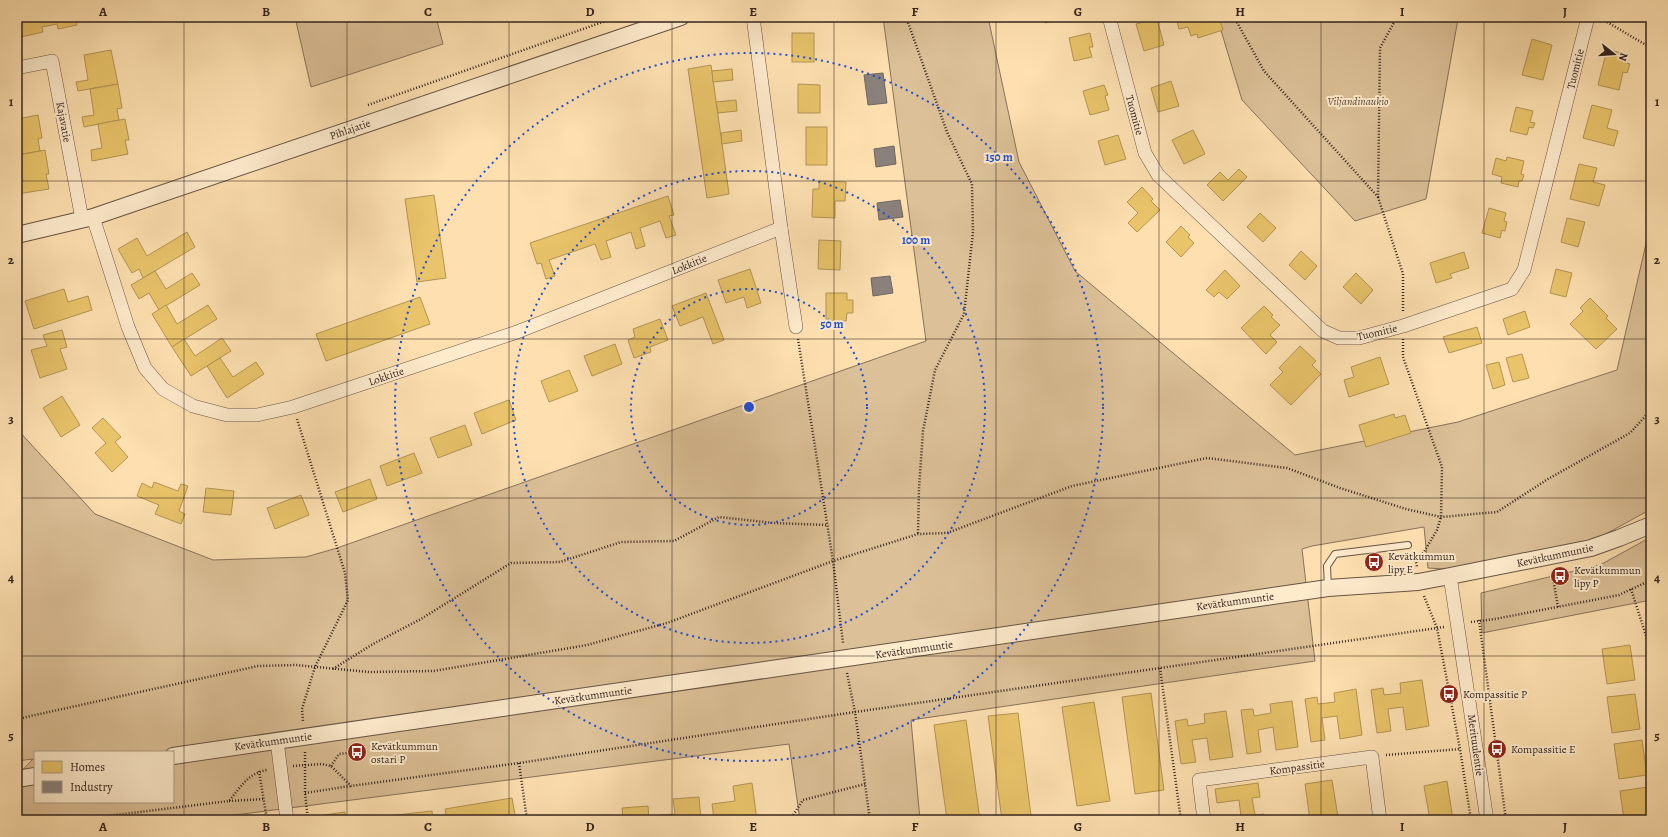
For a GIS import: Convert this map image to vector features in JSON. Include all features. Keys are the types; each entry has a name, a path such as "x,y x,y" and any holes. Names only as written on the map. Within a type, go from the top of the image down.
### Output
{"street":[{"name":"Pihlajatie","path":"17,235 88,218 681,17"},
{"path":"753,17 781,228 796,327"},
{"name":"Tuomitie","path":"1109,17 1145,153 1158,175 1324,331 1339,338 1359,338 1404,326 1512,289 1524,270 1588,17"},
{"name":"Kajavatie","path":"17,68 52,61 88,218"},
{"name":"Lokkitie","path":"88,218 128,327 146,368 163,389 193,406 227,415 258,415 293,408 517,332 781,228"},
{"name":"Kevätkummuntie","path":"174,756 1328,588 1418,582 1591,548 1651,525"},
{"name":"Merituulentie","path":"1450,576 1487,820"},
{"path":"276,740 287,820"},
{"path":"1372,757 1380,820"},
{"name":"Kompassitie","path":"1204,820 1199,780 1372,757"},
{"path":"17,779 34,776"}],"lane":[{"path":"1328,588 1327,566 1335,554 1408,545"}],"path":[{"path":"906,17 948,132 972,184 973,232 964,314 935,370 923,431 919,488 918,534"},
{"path":"1234,17 1264,71 1378,197"},
{"path":"1397,17 1380,48 1378,197 1403,274 1403,357 1442,467 1441,517"},
{"path":"1599,17 1651,48"},
{"path":"796,327 833,561 845,659 870,820"},
{"path":"293,408 345,573 348,600 315,667 302,709 306,765 305,793 308,820"},
{"path":"17,719 258,666 296,665 369,672 434,671 587,645 667,623 833,561 918,534 947,533 1072,486 1207,458 1287,468 1340,488 1406,509 1441,517 1496,512 1548,479 1630,433 1651,410"},
{"path":"333,669 373,644 421,618 511,562 560,562 621,542 674,541 719,517 774,523 827,525"},
{"path":"1558,606 1553,578 1560,576"},
{"path":"305,793 1458,625 1619,595 1651,580"},
{"path":"1631,589 1649,645 1651,667"},
{"path":"1479,620 1506,820"},
{"path":"1437,628 1460,749 1471,820"},
{"path":"1160,668 1182,820"},
{"path":"1372,757 1460,749"},
{"path":"331,766 339,754 357,752"},
{"path":"519,763 527,820"},
{"path":"229,801 248,777 259,771 280,768 322,764 331,766 351,786"},
{"path":"259,771 267,820"},
{"path":"790,820 803,800 864,784"},
{"path":"75,820 229,801 264,799"}],"green space":[{"path":"295,17 436,17 443,44 311,87"},
{"path":"883,17 988,17 1019,162 1075,271 1295,455 1458,422 1617,370 1651,222 1651,509 1586,545 1461,570 1428,568 1424,527 1302,549 1315,661 911,720 920,820 800,820 789,744 196,820 17,820 17,776 33,759 17,761 17,429 95,514 213,560 306,557 337,548 926,341"},
{"name":"Viljandinaukio","path":"1217,17 1457,17 1458,19 1426,199 1355,221 1242,100"},
{"path":"1651,537 1651,600 1482,633 1481,593 1600,565"}],"building: Homes":[{"path":"17,17 89,17 76,20 77,25 58,29 57,24 42,27 43,32 21,37 20,31 17,32"},
{"path":"1044,17 1062,17 1062,18 1045,23"},
{"path":"1176,17 1219,17 1223,30 1198,38 1197,34 1191,36 1188,27 1179,29"},
{"path":"1157,19 1164,45 1144,51 1136,24"},
{"path":"792,33 814,33 814,62 792,62"},
{"path":"1090,33 1093,47 1089,47 1092,57 1074,61 1069,38"},
{"path":"1532,39 1552,45 1543,80 1522,75"},
{"path":"1607,49 1628,55 1626,63 1630,64 1627,73 1623,72 1619,90 1598,85"},
{"path":"111,50 118,84 78,91 76,82 88,80 84,55"},
{"path":"711,65 729,194 707,198 688,69"},
{"path":"732,69 733,80 713,82 712,71"},
{"path":"1171,81 1179,106 1158,112 1151,88"},
{"path":"118,84 122,108 117,109 119,120 84,127 82,117 94,115 90,89"},
{"path":"798,84 820,85 820,113 798,113"},
{"path":"1104,85 1108,95 1105,96 1109,110 1090,115 1083,91"},
{"path":"736,100 737,111 718,113 716,102"},
{"path":"1592,105 1612,110 1607,128 1618,131 1614,146 1583,138"},
{"path":"1516,107 1533,111 1530,122 1535,123 1533,128 1529,127 1527,135 1510,131"},
{"path":"38,115 42,138 38,139 40,151 17,155 17,119"},
{"path":"125,119 129,140 125,140 128,154 92,161 91,150 102,148 98,124"},
{"path":"806,127 827,127 827,165 806,165"},
{"path":"741,130 742,141 722,144 721,133"},
{"path":"1193,130 1205,154 1184,164 1172,140"},
{"path":"1118,135 1126,159 1105,165 1098,141"},
{"path":"45,150 49,174 46,174 49,189 17,194 17,182 23,181 18,155"},
{"path":"1507,157 1524,161 1521,174 1524,175 1522,181 1519,181 1518,187 1501,183 1502,177 1492,174 1496,158 1506,161"},
{"path":"1579,164 1597,168 1593,182 1605,185 1599,206 1570,199"},
{"path":"1239,169 1247,177 1223,201 1207,185 1220,172 1228,180"},
{"path":"819,181 846,182 845,201 835,201 835,218 812,217 813,189 819,189"},
{"path":"1142,187 1153,199 1151,201 1160,210 1137,232 1128,223 1138,213 1127,202"},
{"path":"434,195 446,278 417,282 405,199"},
{"path":"668,196 674,215 669,216 676,235 666,238 660,221 640,228 645,246 636,249 631,232 606,241 611,257 601,260 595,244 549,260 555,276 546,279 541,263 537,264 530,243"},
{"path":"1489,208 1506,213 1504,221 1507,222 1505,231 1502,230 1500,238 1482,233"},
{"path":"1260,213 1276,228 1263,242 1247,227"},
{"path":"1567,218 1585,222 1578,247 1561,242"},
{"path":"1181,226 1190,235 1188,237 1194,243 1181,257 1166,242"},
{"path":"187,232 195,247 143,278 139,269 132,273 118,249 137,238 147,256"},
{"path":"819,240 841,241 840,270 818,269"},
{"path":"1301,251 1317,266 1305,280 1289,265"},
{"path":"1464,252 1469,268 1450,274 1452,278 1436,283 1430,263"},
{"path":"750,269 761,303 747,308 744,297 726,303 718,280"},
{"path":"1556,269 1572,273 1566,297 1550,293"},
{"path":"1225,270 1240,286 1227,299 1219,292 1214,297 1206,290"},
{"path":"155,271 166,289 192,273 200,285 159,310 149,293 139,299 131,285"},
{"path":"1356,273 1373,290 1361,304 1343,287"},
{"path":"64,289 68,302 88,296 92,310 34,329 25,301"},
{"path":"706,293 724,340 713,344 703,317 680,326 672,306"},
{"path":"826,293 847,293 847,300 853,300 853,313 847,313 846,321 826,321"},
{"path":"420,297 430,324 326,361 316,334"},
{"path":"1590,298 1608,316 1606,318 1617,329 1596,349 1570,324 1583,311 1580,308"},
{"path":"166,305 177,324 208,305 217,319 172,347 152,314"},
{"path":"1264,306 1273,315 1271,317 1280,325 1270,335 1277,342 1266,354 1241,328"},
{"path":"1525,311 1530,327 1508,335 1503,319"},
{"path":"660,319 668,340 650,347 651,352 634,358 628,340 635,337 633,329"},
{"path":"1477,327 1482,343 1449,353 1443,337"},
{"path":"62,330 67,347 60,349 67,369 40,378 31,350 47,346 43,335"},
{"path":"222,338 231,351 191,376 172,347 184,339 195,356"},
{"path":"615,344 622,364 592,376 584,356"},
{"path":"1300,346 1316,361 1312,365 1321,374 1291,405 1270,385 1283,372 1279,368"},
{"path":"1522,354 1529,378 1513,382 1506,358"},
{"path":"1380,357 1389,384 1349,397 1344,380 1354,377 1351,367"},
{"path":"220,358 233,377 256,362 264,374 227,398 207,366"},
{"path":"1499,362 1505,385 1493,389 1486,365"},
{"path":"569,370 578,391 549,402 541,381"},
{"path":"62,396 80,425 61,437 43,408"},
{"path":"509,400 516,420 482,434 474,413"},
{"path":"1394,414 1395,418 1405,415 1411,433 1366,447 1359,425"},
{"path":"103,418 121,437 115,442 128,457 112,472 95,453 106,443 92,428"},
{"path":"465,425 472,445 438,458 430,438"},
{"path":"414,453 422,473 387,486 380,466"},
{"path":"370,479 377,499 343,512 335,492"},
{"path":"154,482 178,491 181,484 188,486 179,511 185,514 181,524 155,514 159,505 137,496 142,483 152,488"},
{"path":"206,488 234,491 231,515 203,512"},
{"path":"301,495 309,515 275,529 267,508"},
{"path":"1630,645 1635,680 1607,684 1602,649"},
{"path":"1422,680 1429,726 1406,730 1403,707 1388,709 1391,731 1377,733 1371,690 1383,688 1384,695 1401,693 1400,683"},
{"path":"1356,689 1362,735 1340,739 1337,716 1322,718 1325,740 1311,742 1305,699 1317,697 1318,704 1335,702 1334,693"},
{"path":"1151,693 1164,790 1135,794 1122,697"},
{"path":"1635,694 1640,729 1612,733 1607,697"},
{"path":"1292,701 1298,747 1276,750 1273,727 1258,730 1261,752 1247,754 1241,710 1253,709 1254,716 1271,713 1270,704"},
{"path":"1094,702 1110,801 1077,806 1062,707"},
{"path":"1226,711 1233,757 1210,760 1207,738 1192,740 1196,762 1181,764 1175,721 1187,719 1188,726 1205,723 1204,714"},
{"path":"1018,713 1031,816 1002,820 988,716"},
{"path":"966,720 980,820 947,820 934,725"},
{"path":"1642,740 1647,775 1619,779 1614,744"},
{"path":"1332,780 1338,817 1310,820 1305,784"},
{"path":"1447,781 1453,820 1430,820 1424,786"},
{"path":"752,783 757,820 714,820 712,804 735,801 733,786"},
{"path":"1258,783 1260,797 1252,798 1255,815 1264,814 1264,820 1222,820 1241,817 1239,800 1217,803 1215,789"},
{"path":"1648,787 1651,820 1624,820 1620,791"},
{"path":"699,797 701,820 659,820 659,815 675,814 673,799"},
{"path":"512,798 516,820 447,820 445,809"},
{"path":"648,806 649,820 623,820 622,808"},
{"path":"432,811 433,820 362,820 362,819"},
{"path":"345,812 346,820 317,820 317,816"},
{"path":"584,817 584,820 559,820 559,819"}],"building: Industry":[{"path":"883,73 887,103 868,105 864,75"},
{"path":"894,146 896,164 876,167 874,149"},
{"path":"900,200 903,217 879,220 877,203"},
{"path":"890,276 893,293 873,296 871,278"}],"place":[{"name":"Kevätkummun lipy E","path":"1374,562"},
{"name":"Kevätkummun lipy P","path":"1560,576"},
{"name":"Kompassitie P","path":"1449,694"},
{"name":"Kompassitie E","path":"1497,749"},
{"name":"Kevätkummun ostari P","path":"357,752"}]}
